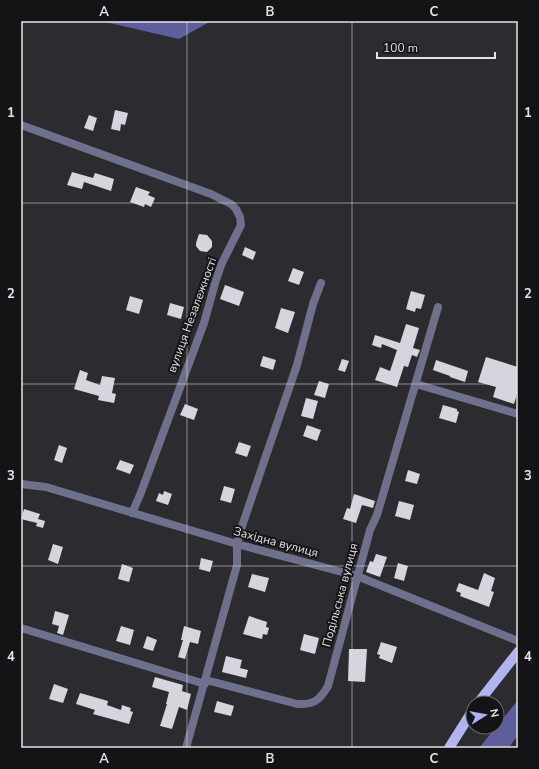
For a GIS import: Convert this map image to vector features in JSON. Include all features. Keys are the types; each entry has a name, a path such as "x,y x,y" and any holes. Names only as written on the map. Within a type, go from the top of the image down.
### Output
{"main road":[{"path":"484,695 518,652"},
{"path":"449,748 465,723"}],"street":[{"name":"вулиця Незалежності","path":"21,126 211,194 231,204 240,216 241,225 222,263 204,323 132,513"},
{"path":"186,748 237,565 237,544 240,532 297,365 313,304 321,283"},
{"name":"Подільська вулиця","path":"21,628 205,682 297,704 314,702 320,698 328,686 370,530 377,515 438,307"},
{"path":"416,384 518,414"},
{"name":"Західна вулиця","path":"21,484 46,487 237,544 357,576 518,642"}],"shaded area":[{"path":"101,21 211,21 179,39"},
{"path":"518,700 518,735 509,748 479,748 490,735 505,735 505,716"}],"building":[{"path":"115,110 128,113 125,125 121,124 120,131 111,129"},
{"path":"89,115 97,118 93,131 84,128"},
{"path":"72,172 93,178 95,173 114,179 111,191 84,182 82,189 67,185"},
{"path":"136,187 150,192 148,195 155,198 151,207 145,204 144,207 130,202"},
{"path":"199,234 207,235 212,241 212,247 207,252 200,251 196,246"},
{"path":"245,247 256,252 253,260 242,255"},
{"path":"293,268 304,272 299,285 288,281"},
{"path":"225,285 244,292 239,306 220,299"},
{"path":"411,291 425,295 421,309 416,308 415,312 406,309"},
{"path":"130,296 143,300 139,314 126,310"},
{"path":"170,303 184,307 181,319 167,315"},
{"path":"281,308 295,312 288,333 275,328"},
{"path":"406,324 419,328 413,348 420,350 417,357 412,355 408,367 404,366 397,387 375,380 380,367 390,371 397,350 382,344 381,348 372,345 375,335 400,343"},
{"path":"263,356 276,360 273,370 260,366"},
{"path":"486,357 518,367 518,391 514,404 493,397 496,387 478,382"},
{"path":"342,359 349,361 345,372 338,370"},
{"path":"436,360 468,371 465,382 433,370"},
{"path":"80,370 88,373 86,380 100,385 102,376 115,378 112,393 116,394 114,403 98,400 99,396 74,389"},
{"path":"319,381 329,384 325,398 314,395"},
{"path":"306,398 318,401 313,419 301,416"},
{"path":"185,404 198,409 194,420 180,415"},
{"path":"443,405 457,409 459,412 456,423 439,418"},
{"path":"307,425 321,430 317,441 303,436"},
{"path":"239,442 251,446 247,457 235,453"},
{"path":"59,445 67,448 62,463 54,460"},
{"path":"120,460 134,465 130,474 116,469"},
{"path":"408,470 420,474 417,484 405,481"},
{"path":"224,486 235,489 231,503 220,500"},
{"path":"164,491 172,494 168,505 156,501 159,493 163,495"},
{"path":"354,494 375,501 373,508 362,505 356,523 343,519 347,508 350,509"},
{"path":"399,501 414,505 410,520 395,516"},
{"path":"24,509 40,514 38,519 45,521 43,528 36,526 37,523 21,519"},
{"path":"53,544 63,547 58,564 48,560"},
{"path":"376,554 387,557 380,577 366,572 370,561 373,562"},
{"path":"201,558 213,561 210,572 199,569"},
{"path":"398,563 408,566 404,581 394,578"},
{"path":"122,564 133,568 129,582 118,579"},
{"path":"484,573 495,578 491,591 494,592 489,607 460,596 461,593 456,591 459,583 478,590"},
{"path":"252,574 269,578 265,592 248,587"},
{"path":"55,611 69,615 63,635 57,633 59,626 52,624"},
{"path":"249,616 267,622 266,627 269,628 267,635 263,634 262,639 243,634"},
{"path":"121,626 134,630 130,645 116,641"},
{"path":"184,626 201,631 198,644 190,642 185,659 178,657 183,640 181,640"},
{"path":"304,634 319,638 315,654 300,650"},
{"path":"147,636 157,640 153,651 143,648"},
{"path":"381,642 397,647 392,663 379,658 380,655 377,654"},
{"path":"349,649 367,649 365,682 348,681"},
{"path":"226,656 242,660 240,668 248,670 246,678 222,672"},
{"path":"155,677 183,685 182,691 191,694 187,710 179,707 172,729 160,726 169,692 152,687"},
{"path":"54,684 68,689 63,703 49,699"},
{"path":"80,693 108,701 107,705 121,710 122,705 131,708 130,711 133,712 129,724 93,714 95,710 76,704"},
{"path":"217,701 234,706 231,716 214,712"}]}
